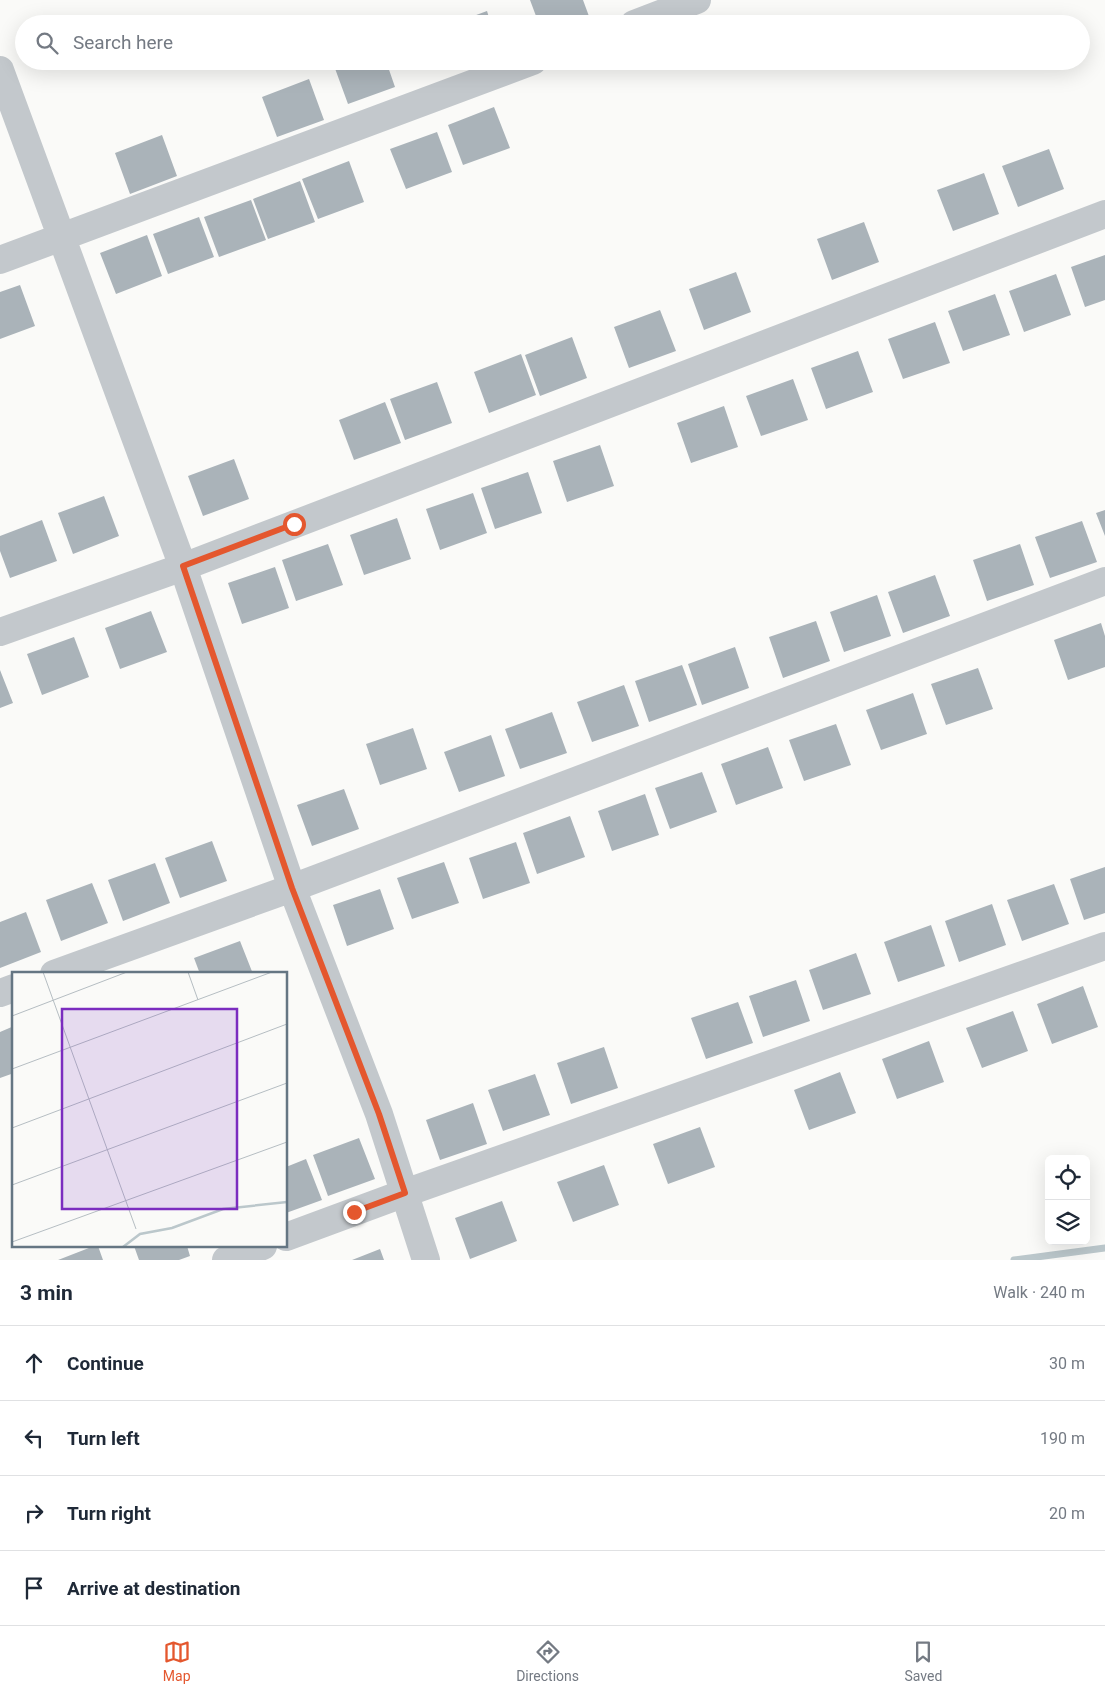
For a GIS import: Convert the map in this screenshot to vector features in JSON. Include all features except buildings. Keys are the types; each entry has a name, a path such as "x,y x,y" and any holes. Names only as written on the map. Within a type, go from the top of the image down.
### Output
{"street":[{"path":"658,15 697,0"},
{"path":"0,70 183,566 292,888 379,1114 426,1260"},
{"path":"0,260 509,70"},
{"path":"0,632 183,566 1105,214"},
{"path":"60,972 292,888 1105,581"},
{"path":"288,1236 405,1193 1105,946"},
{"path":"0,993 12,989"},
{"path":"226,1260 258,1248"}],"waterway":[{"path":"1014,1260 1105,1248"}],"route":[{"path":"294,524 183,566 292,888 379,1114 405,1193 354,1212"}]}
